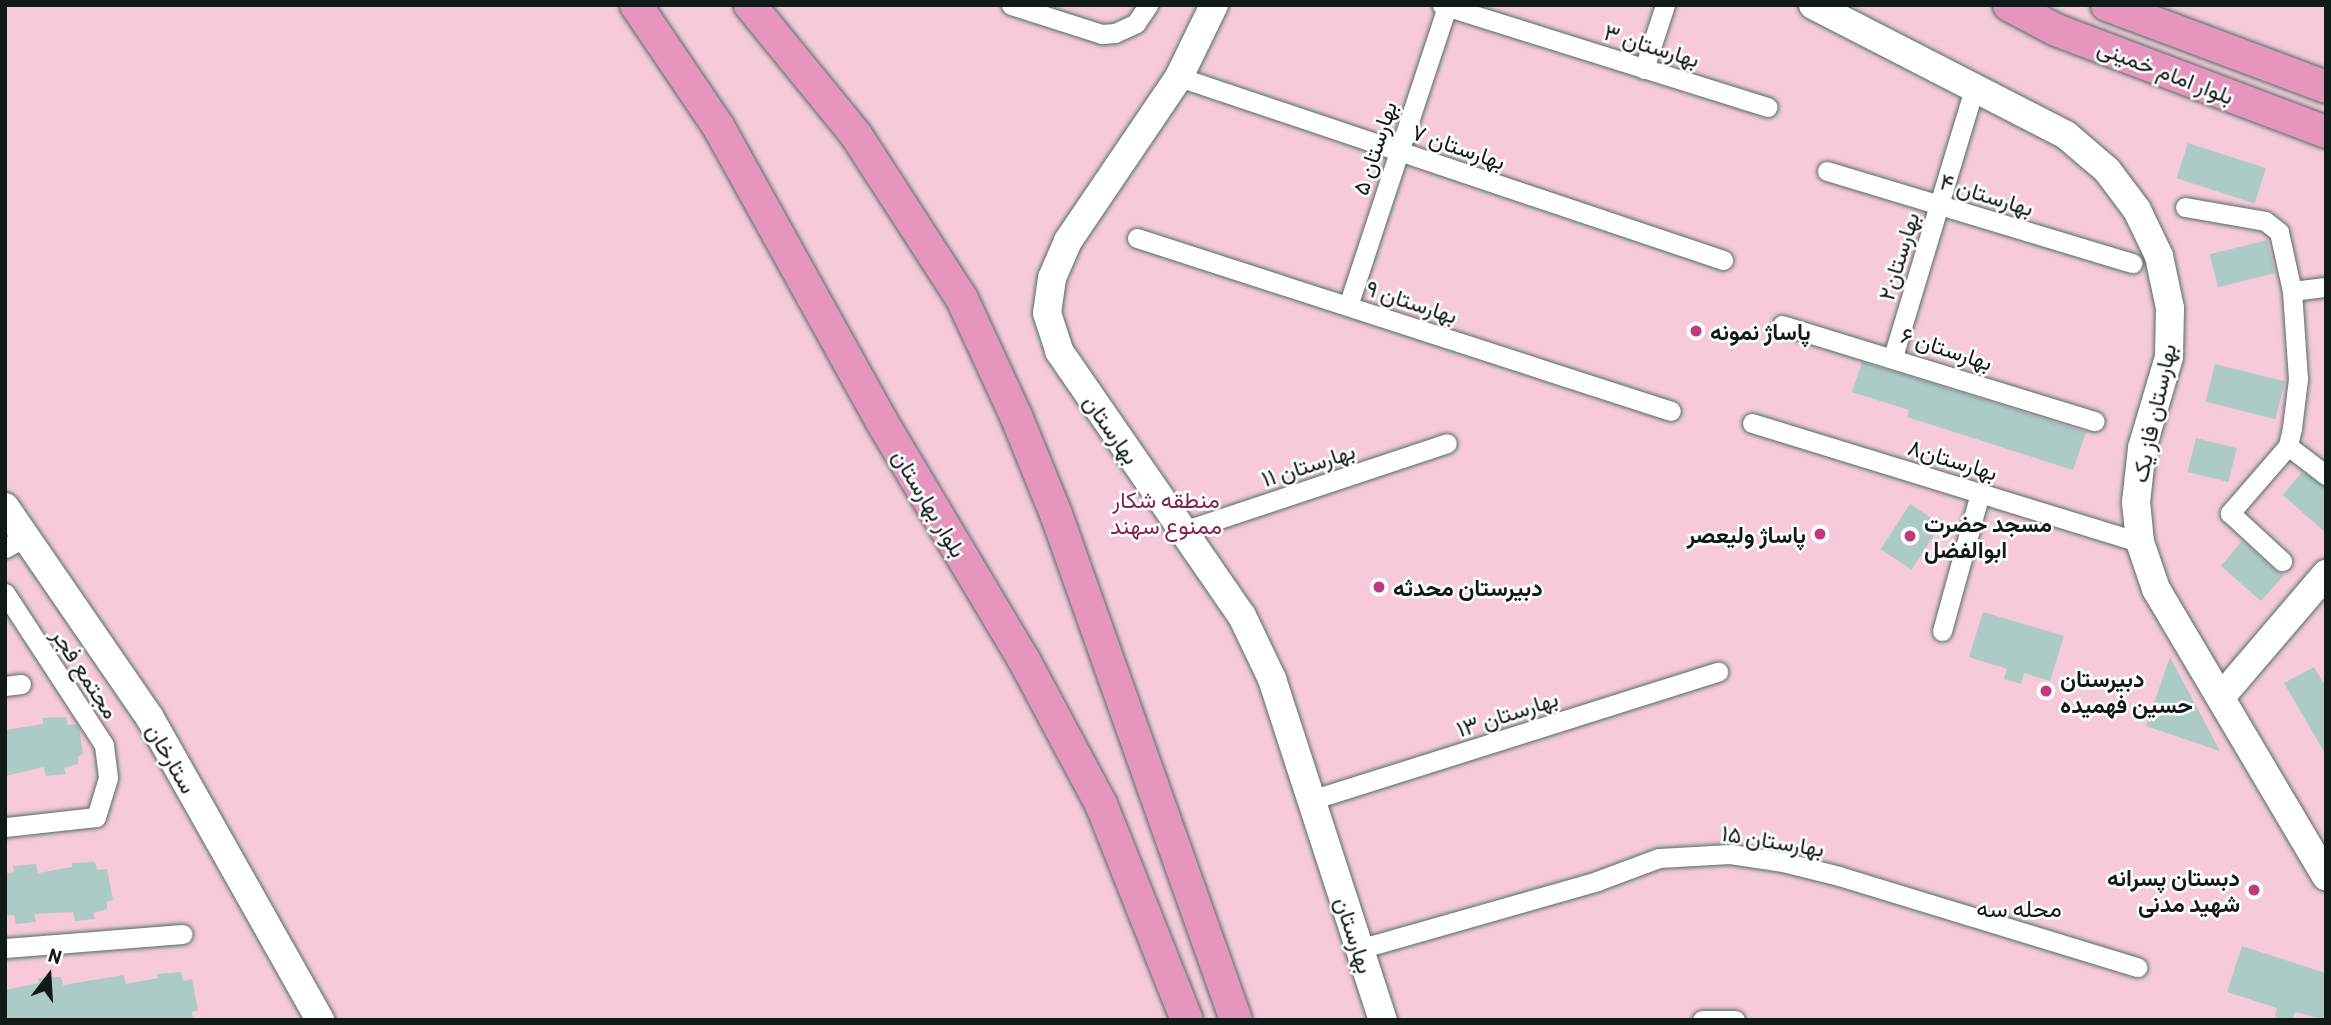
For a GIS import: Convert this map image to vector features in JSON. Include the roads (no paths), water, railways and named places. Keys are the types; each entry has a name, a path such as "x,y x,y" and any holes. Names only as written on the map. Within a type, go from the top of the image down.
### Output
{"main road":[{"name":"بلوار بهارستان","path":"636,5 718,126 882,422 1024,660 1101,804 1187,1020"},
{"path":"750,5 856,135 962,299 1017,416 1056,514 1236,1020"},
{"name":"بلوار امام خمینی","path":"2009,5 2056,30 2326,132"},
{"name":"بلوار امام خمینی","path":"2107,5 2326,87"}],"street":[{"path":"1011,5 1101,34 1115,33 1136,23 1148,5"},
{"name":"بهارستان","path":"1214,5 1179,77 1068,241 1052,278 1048,313 1059,351 1242,616 1272,679 1382,1020"},
{"path":"1644,69 1665,5"},
{"name":"بهارستان فاز یک","path":"1813,5 2066,135 2107,170 2137,210 2159,256 2170,308 2169,358 2142,448 2136,502 2140,542 2156,589 2326,877"},
{"name":"بهارستان ۳","path":"1445,6 1767,107"},
{"name":"بهارستان ۵","path":"1348,306 1445,6"},
{"name":"بهارستان ۷","path":"1179,77 1723,260"},
{"name":"بهارستان۲","path":"1893,357 1974,88"},
{"name":"بهارستان ۴","path":"1827,171 2132,263"},
{"path":"2185,207 2265,221 2280,232 2292,291 2298,379 2288,446 2230,513 2283,561"},
{"name":"بهارستان ۹","path":"1137,238 1671,411"},
{"path":"2292,291 2326,286"},
{"name":"بهارستان ۶","path":"1782,325 2095,421"},
{"name":"بهارستان۸","path":"1752,423 2140,542"},
{"name":"بهارستان ۱۱","path":"1183,531 1447,443"},
{"path":"2288,446 2326,475"},
{"path":"1942,631 1980,493"},
{"name":"ستارخان","path":"5,507 16,542 150,718 320,1020"},
{"path":"2221,697 2326,574"},
{"name":"مجتمع فجر","path":"5,593 104,745 108,778 96,817 5,827"},
{"name":"بهارستان ۱۳","path":"1311,800 1718,672"},
{"name":"بهارستان ۱۵","path":"1359,949 1597,881 1659,858 1730,855 1783,862 1839,876 2137,967"},
{"path":"5,948 182,934"},
{"path":"1702,1020 1734,1020"}],"place":[{"name":"پاساژ نمونه","path":"1696,331"},
{"name":"پاساژ ولیعصر","path":"1820,534"},
{"name":"مسجد حضرت ابوالفضل","path":"1910,536"},
{"name":"دبیرستان محدثه","path":"1379,587"},
{"name":"دبیرستان حسین فهمیده","path":"2046,691"},
{"name":"دبستان پسرانه شهید مدنی","path":"2254,890"}],"district":[{"name":"محله سه","path":"2019,908"}],"park label":[{"name":"منطقه شکار ممنوع سهند","path":"1166,512"}]}
